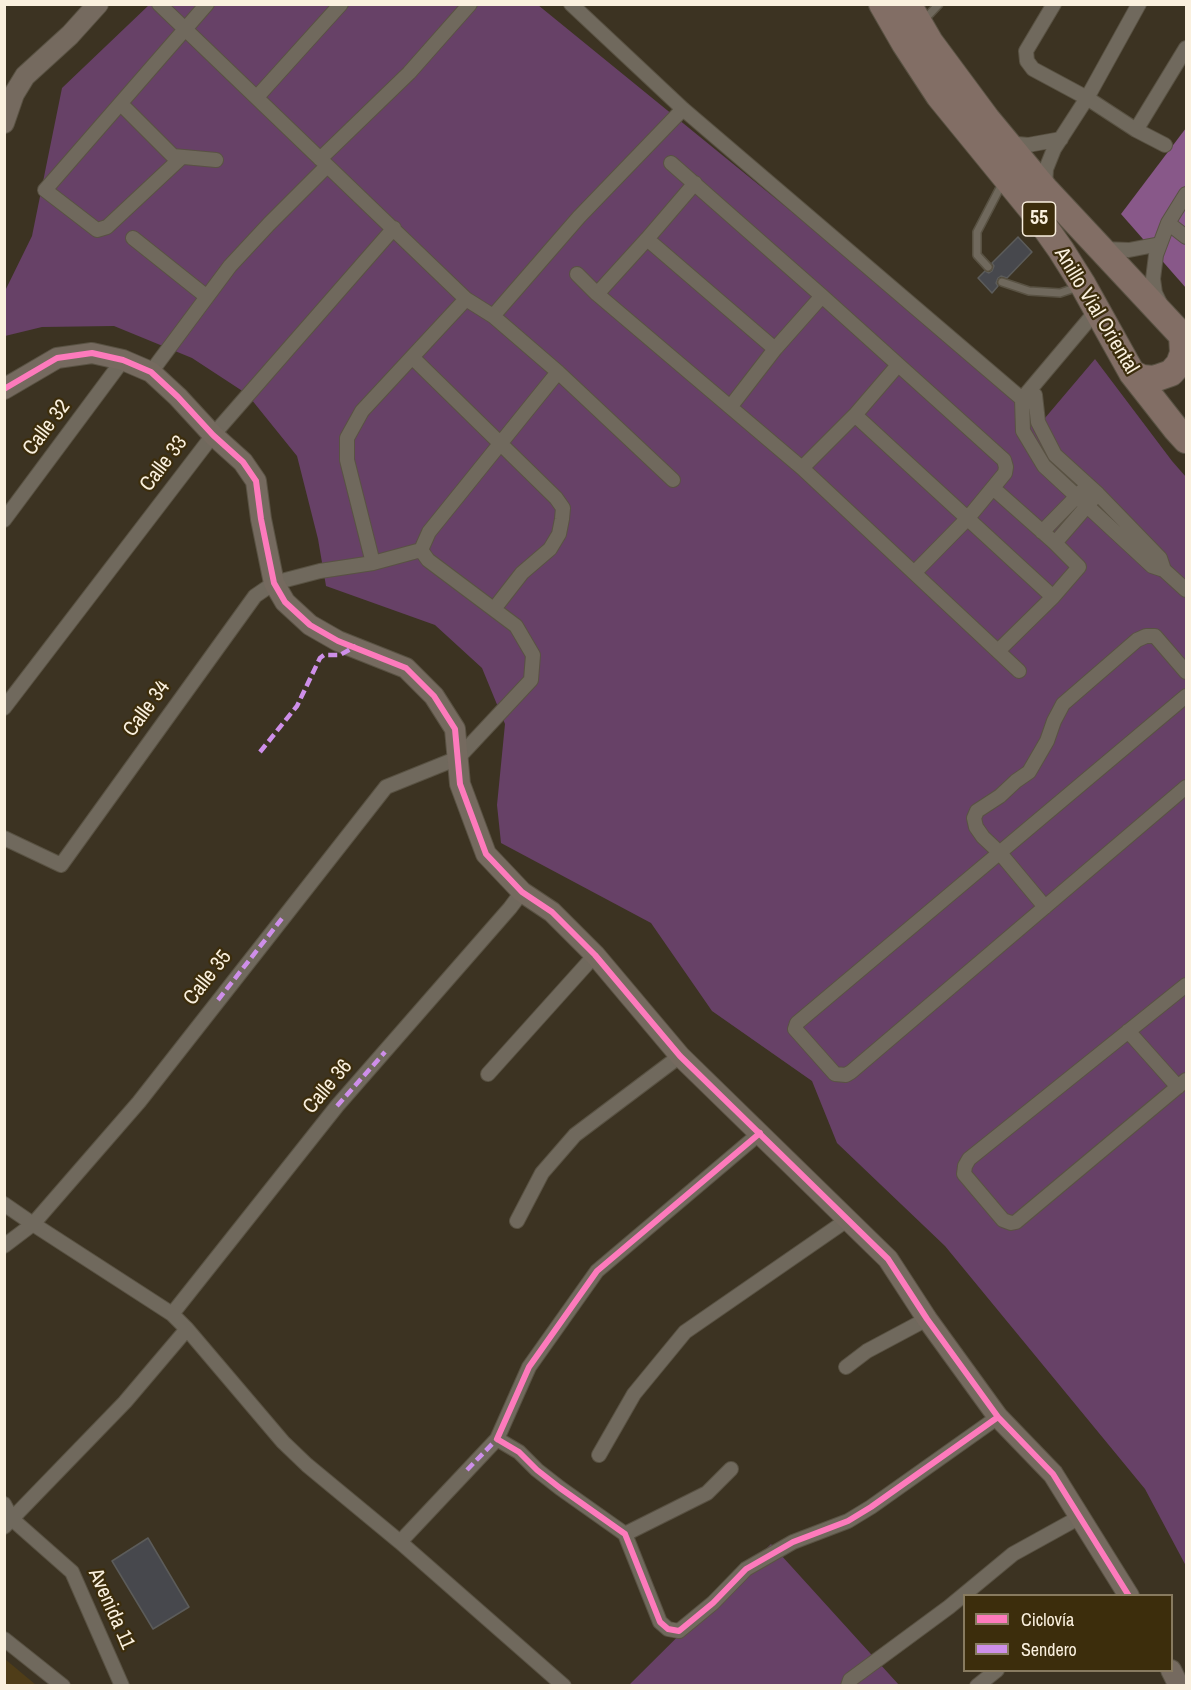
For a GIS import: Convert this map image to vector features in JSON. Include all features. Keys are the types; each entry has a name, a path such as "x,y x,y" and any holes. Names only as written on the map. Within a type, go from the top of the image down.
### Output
{"highway":[{"name":"Anillo Vial Oriental","path":"882,4 939,96 1037,216 1083,285 1132,373 1186,440"},
{"name":"Anillo Vial Oriental","path":"914,14 930,42 1045,189 1179,332"},
{"path":"1132,373 1148,379 1160,378 1171,373 1179,364 1184,353 1184,341 1179,332"}],"street":[{"path":"4,123 14,94 25,76 70,35 98,4"},
{"path":"159,4 466,299 493,316 558,372 674,480"},
{"path":"182,157 106,227 97,230 45,190 207,4"},
{"path":"257,98 342,4"},
{"path":"151,372 230,266 470,4"},
{"path":"571,4 683,109 1028,401 1055,455 1093,489 1160,558 1164,570"},
{"path":"1054,4 1026,51 1027,61 1033,69 1165,145"},
{"path":"1045,189 1044,179 1048,160 1087,99 1139,4"},
{"path":"1136,130 1186,48"},
{"path":"121,104 173,156 216,160"},
{"path":"493,316 579,217 683,109"},
{"path":"1007,143 1028,145 1061,139"},
{"path":"671,163 1004,460 1005,473 968,518 915,572"},
{"path":"597,294 695,183"},
{"path":"1179,332 1155,293 1153,279 1156,255 1168,223 1186,194"},
{"path":"1168,223 1186,237"},
{"name":"Calle 33","path":"4,708 213,435 394,228"},
{"path":"133,238 207,297"},
{"path":"647,239 775,349"},
{"path":"1099,248 1129,250 1160,244"},
{"path":"577,274 597,294 802,468 1019,670"},
{"path":"731,406 775,349 822,296"},
{"path":"373,563 347,460 347,438 362,411 466,299"},
{"path":"1096,310 1035,384 1028,401 1023,431 1044,466 1152,567 1164,570 1186,590"},
{"path":"4,389 57,358 92,353 123,360 151,372 243,462 256,481 274,583 285,602 310,625 338,641 356,646 406,668 434,696 455,729 460,784 486,854 522,892 552,912 595,955 680,1056 888,1259 998,1417 1053,1474 1080,1516 1124,1594"},
{"path":"413,358 501,443 556,498 563,508 559,534 550,549 522,573 494,609"},
{"name":"Calle 32","path":"4,520 123,360"},
{"path":"802,468 855,415 898,365"},
{"path":"421,550 429,532 558,372"},
{"path":"855,415 1053,597"},
{"path":"993,488 1079,567 1053,597 998,651"},
{"path":"1042,532 1093,489"},
{"path":"1055,543 1082,500"},
{"path":"274,583 320,571 373,563 421,550"},
{"path":"421,550 428,560 516,626 533,655 531,680 458,758"},
{"name":"Calle 34","path":"4,838 61,865 255,596 274,583"},
{"path":"1045,907 983,837 976,827 974,818 977,811 1000,796 1029,772 1047,741 1063,704 1137,640 1146,636 1155,636 1186,672"},
{"path":"1186,696 798,1023 795,1029 835,1074 846,1075 851,1072 1186,787"},
{"name":"Calle 35","path":"4,1246 33,1224 139,1101 386,787 458,758"},
{"name":"Calle 36","path":"172,1314 337,1106 522,892"},
{"path":"488,1074 595,955"},
{"path":"1128,1031 1182,1084 1016,1222 1003,1220 964,1174 964,1166 969,1159 1186,984"},
{"path":"517,1221 542,1173 575,1134 680,1056"},
{"path":"400,1542 497,1439 529,1367 597,1271 760,1133"},
{"path":"4,1204 172,1314 283,1442 564,1686"},
{"path":"599,1455 634,1394 685,1332 847,1220"},
{"path":"846,1367 867,1351 927,1318"},
{"path":"8,1523 124,1402 187,1329"},
{"path":"497,1439 519,1452 560,1488 625,1534 660,1623 668,1629 679,1631 713,1603 746,1569 793,1542 848,1521 871,1508 998,1417"},
{"path":"625,1534 707,1493 731,1469"},
{"name":"Avenida 11","path":"4,1504 8,1523 72,1572 122,1686"},
{"path":"964,1594 1012,1554 1080,1516"},
{"path":"848,1686 850,1680 963,1595"},
{"path":"4,1639 63,1686"},
{"path":"977,1686 996,1672"},
{"path":"1172,1672 1179,1686"}],"lane":[{"path":"914,14 939,4"},
{"path":"988,267 977,255 977,232 1006,177"},
{"path":"1002,282 1029,291 1060,293 1083,285"}],"shaded area":[{"path":"149,5 538,5 1045,418 1095,359 1186,477 1186,1566 1145,1489 945,1246 837,1143 812,1081 712,1011 651,923 501,843 497,805 505,724 482,668 435,625 326,586 318,539 297,456 247,394 192,358 114,326 42,327 5,336 4,293 32,236 62,88"},
{"path":"1186,128 1186,288 1121,214"},
{"path":"771,1544 899,1685 628,1686"},
{"path":"5,1659 36,1685 5,1685"}],"building":[{"path":"1018,237 1032,252 1007,278 1001,276 998,278 996,283 998,286 992,293 978,278 985,271 989,273 992,271 994,266 992,263"},
{"path":"148,1538 189,1607 153,1629 112,1561"}],"marked path":[{"path":"260,752 297,706 320,658 324,655 340,655 356,646"},
{"path":"218,1000 284,916"},
{"path":"337,1106 385,1052"},
{"path":"467,1470 497,1439"}],"cycle path":[{"path":"4,389 57,358 92,353 123,360 151,372 243,462 256,481 274,583 285,602 310,625 338,641 406,668 434,696 455,729 460,784 486,854 522,892 552,912 595,955 680,1056 888,1259 927,1319 998,1417 1053,1474 1128,1594"},
{"path":"760,1133 597,1271 529,1367 497,1439 519,1452 560,1488 625,1534 660,1622 668,1629 679,1631 713,1603 746,1569 793,1542 848,1521 998,1417"}]}
